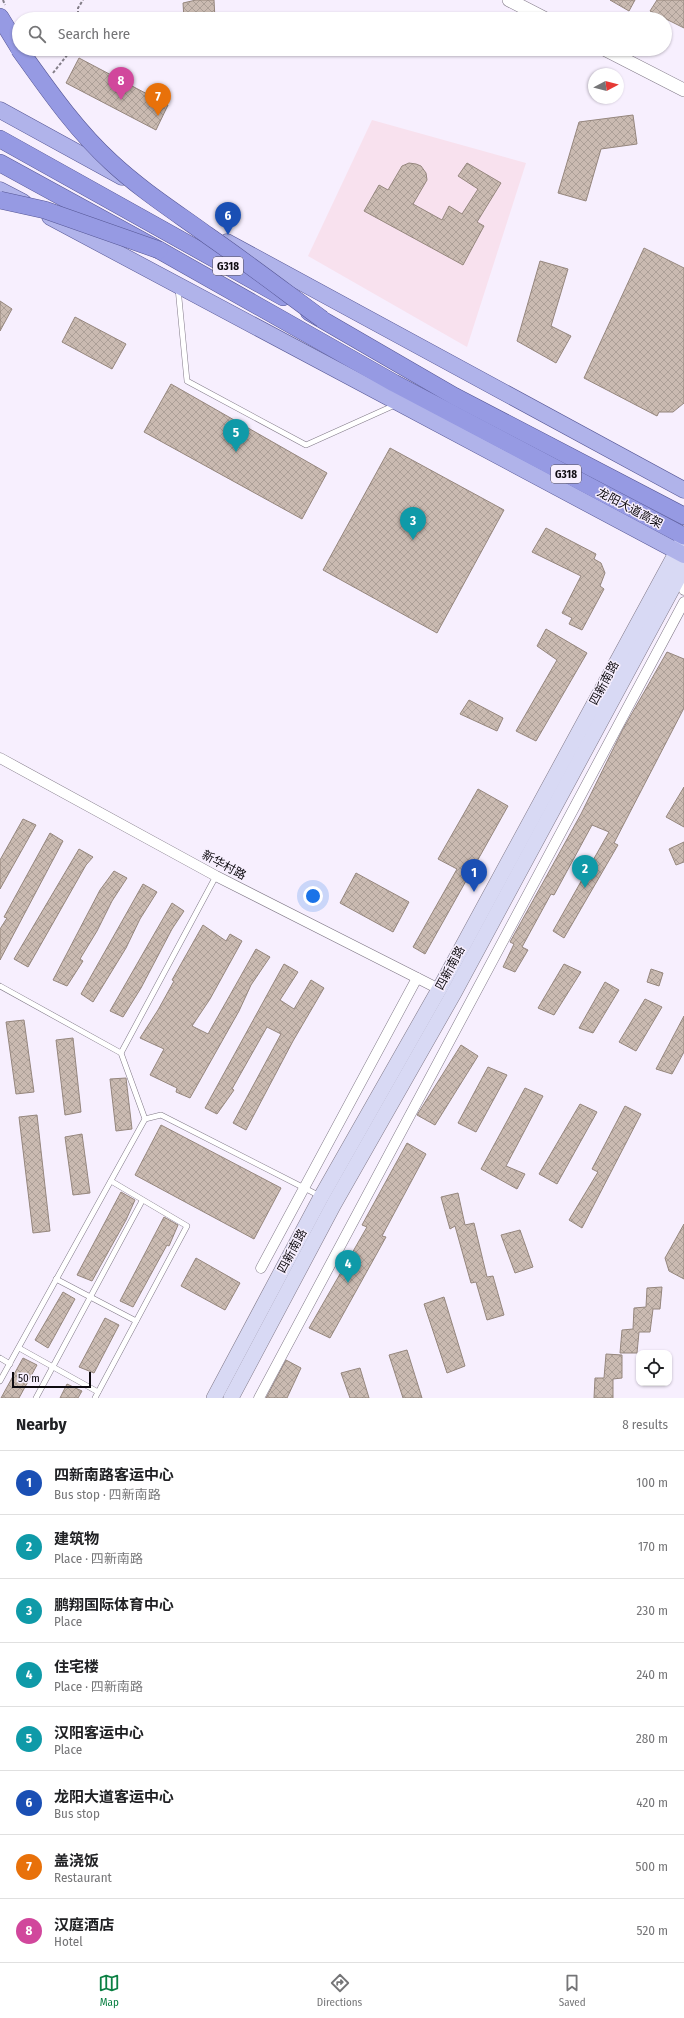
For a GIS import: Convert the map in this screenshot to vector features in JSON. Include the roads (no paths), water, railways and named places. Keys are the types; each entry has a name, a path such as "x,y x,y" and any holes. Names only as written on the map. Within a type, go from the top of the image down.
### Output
{"highway":[{"path":"0,17 12,37"},
{"path":"24,56 53,96 87,138 110,162 166,207 206,234 322,319"},
{"name":"G318","path":"0,139 322,319"},
{"name":"G318","path":"0,163 159,250"},
{"path":"0,200 45,210 159,250"},
{"name":"龙阳大道高架","path":"159,250 448,412 684,537"},
{"name":"龙阳大道高架","path":"322,319 454,396 684,516"}],"main road":[{"path":"0,110 113,171 188,221 684,490"},
{"path":"0,190 680,553"},
{"name":"四新南路","path":"214,1398 321,1197 439,989 680,553 684,537"},
{"name":"四新南路","path":"231,1398 334,1204 454,993 684,568"}],"street":[{"path":"509,0 532,12"},
{"path":"618,56 684,90"},
{"path":"684,568 684,590"},
{"path":"259,1398 684,602"},
{"name":"新华村路","path":"0,758 216,876 439,989"},
{"path":"261,1268 417,978"}],"lane":[{"path":"178,285 187,381 306,445 398,403"},
{"path":"121,1053 216,876"},
{"path":"0,986 121,1053 145,1119"},
{"path":"0,1381 145,1119 161,1115 321,1197"},
{"path":"95,1398 187,1226 111,1180"},
{"path":"36,1398 142,1200"},
{"path":"56,1279 136,1321"},
{"path":"19,1348 52,1368 98,1392"},
{"path":"0,1358 10,1364"}],"place":[{"name":"汉庭酒店","path":"121,100"},
{"name":"盖浇饭","path":"158,116"},
{"name":"龙阳大道客运中心","path":"228,235"},
{"name":"汉阳客运中心","path":"236,452"},
{"name":"鹏翔国际体育中心","path":"413,540"},
{"name":"建筑物","path":"585,888"},
{"name":"四新南路客运中心","path":"474,892"},
{"name":"住宅楼","path":"348,1283"}]}
